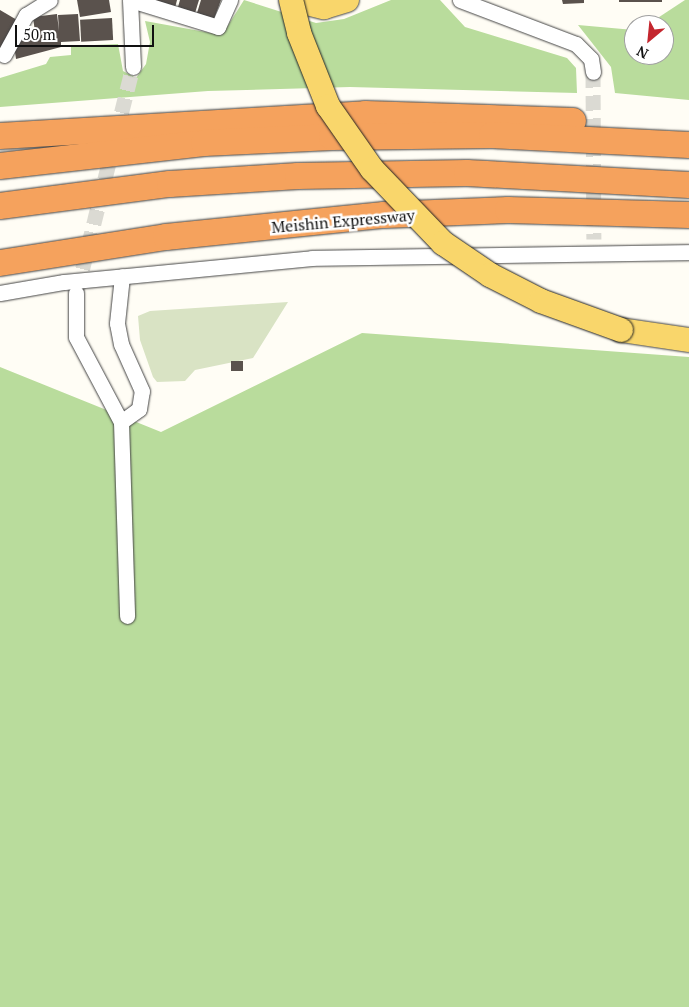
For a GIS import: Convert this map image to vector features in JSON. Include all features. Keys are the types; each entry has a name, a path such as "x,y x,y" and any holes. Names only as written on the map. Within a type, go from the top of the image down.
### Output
{"highway":[{"path":"0,136 365,114 474,115 689,129"},
{"path":"0,166 204,143 332,138 492,135 689,145"},
{"path":"0,206 170,184 298,176 467,173 689,185"},
{"name":"Meishin Expressway","path":"0,263 166,237 384,215 508,210 689,214"}],"main road":[{"path":"347,0 324,7 301,1 299,33 328,106 372,169 443,243 490,275 541,302 621,330 689,340"}],"street":[{"path":"4,55 26,15 50,0"},
{"path":"133,67 130,0 218,27 230,0"},
{"path":"460,0 576,44 591,59 594,72"},
{"path":"0,293 122,276 312,258 594,245 689,252"},
{"path":"121,422 139,408 142,391 121,344 117,323 122,276"},
{"path":"76,293 76,337 121,422 127,616"}],"green space":[{"path":"244,0 316,23 344,19 391,0 440,0 465,27 567,58 576,68 577,93 350,87 208,91 0,107 0,78 46,64 50,57 71,55 71,46 118,44 123,71 136,78 146,64 150,42 145,21 222,35"},
{"path":"685,0 689,0 689,100 615,93 611,67 578,25 624,29 624,65 674,65 674,15 662,15"},
{"path":"288,302 253,358 195,370 185,381 157,382 153,377 140,340 138,316 150,311"},
{"path":"362,333 689,357 689,1007 0,1007 0,367 161,432"}],"building":[{"path":"77,0 109,0 111,12 80,17"},
{"path":"154,0 177,0 175,8"},
{"path":"180,0 199,0 195,13 178,7"},
{"path":"201,0 221,0 214,19 197,13"},
{"path":"562,0 584,0 584,3 563,4"},
{"path":"619,0 662,0 662,2 619,2"},
{"path":"0,10 17,20 0,49"},
{"path":"57,14 59,31 58,15 78,14 80,41 61,42 61,47 16,59 13,38 30,34 36,40 33,17"},
{"path":"112,18 113,40 81,42 80,20"},
{"path":"231,361 243,361 243,371 231,371"}],"tunnel":[{"path":"77,291 133,67"},
{"path":"593,72 594,239"}]}
